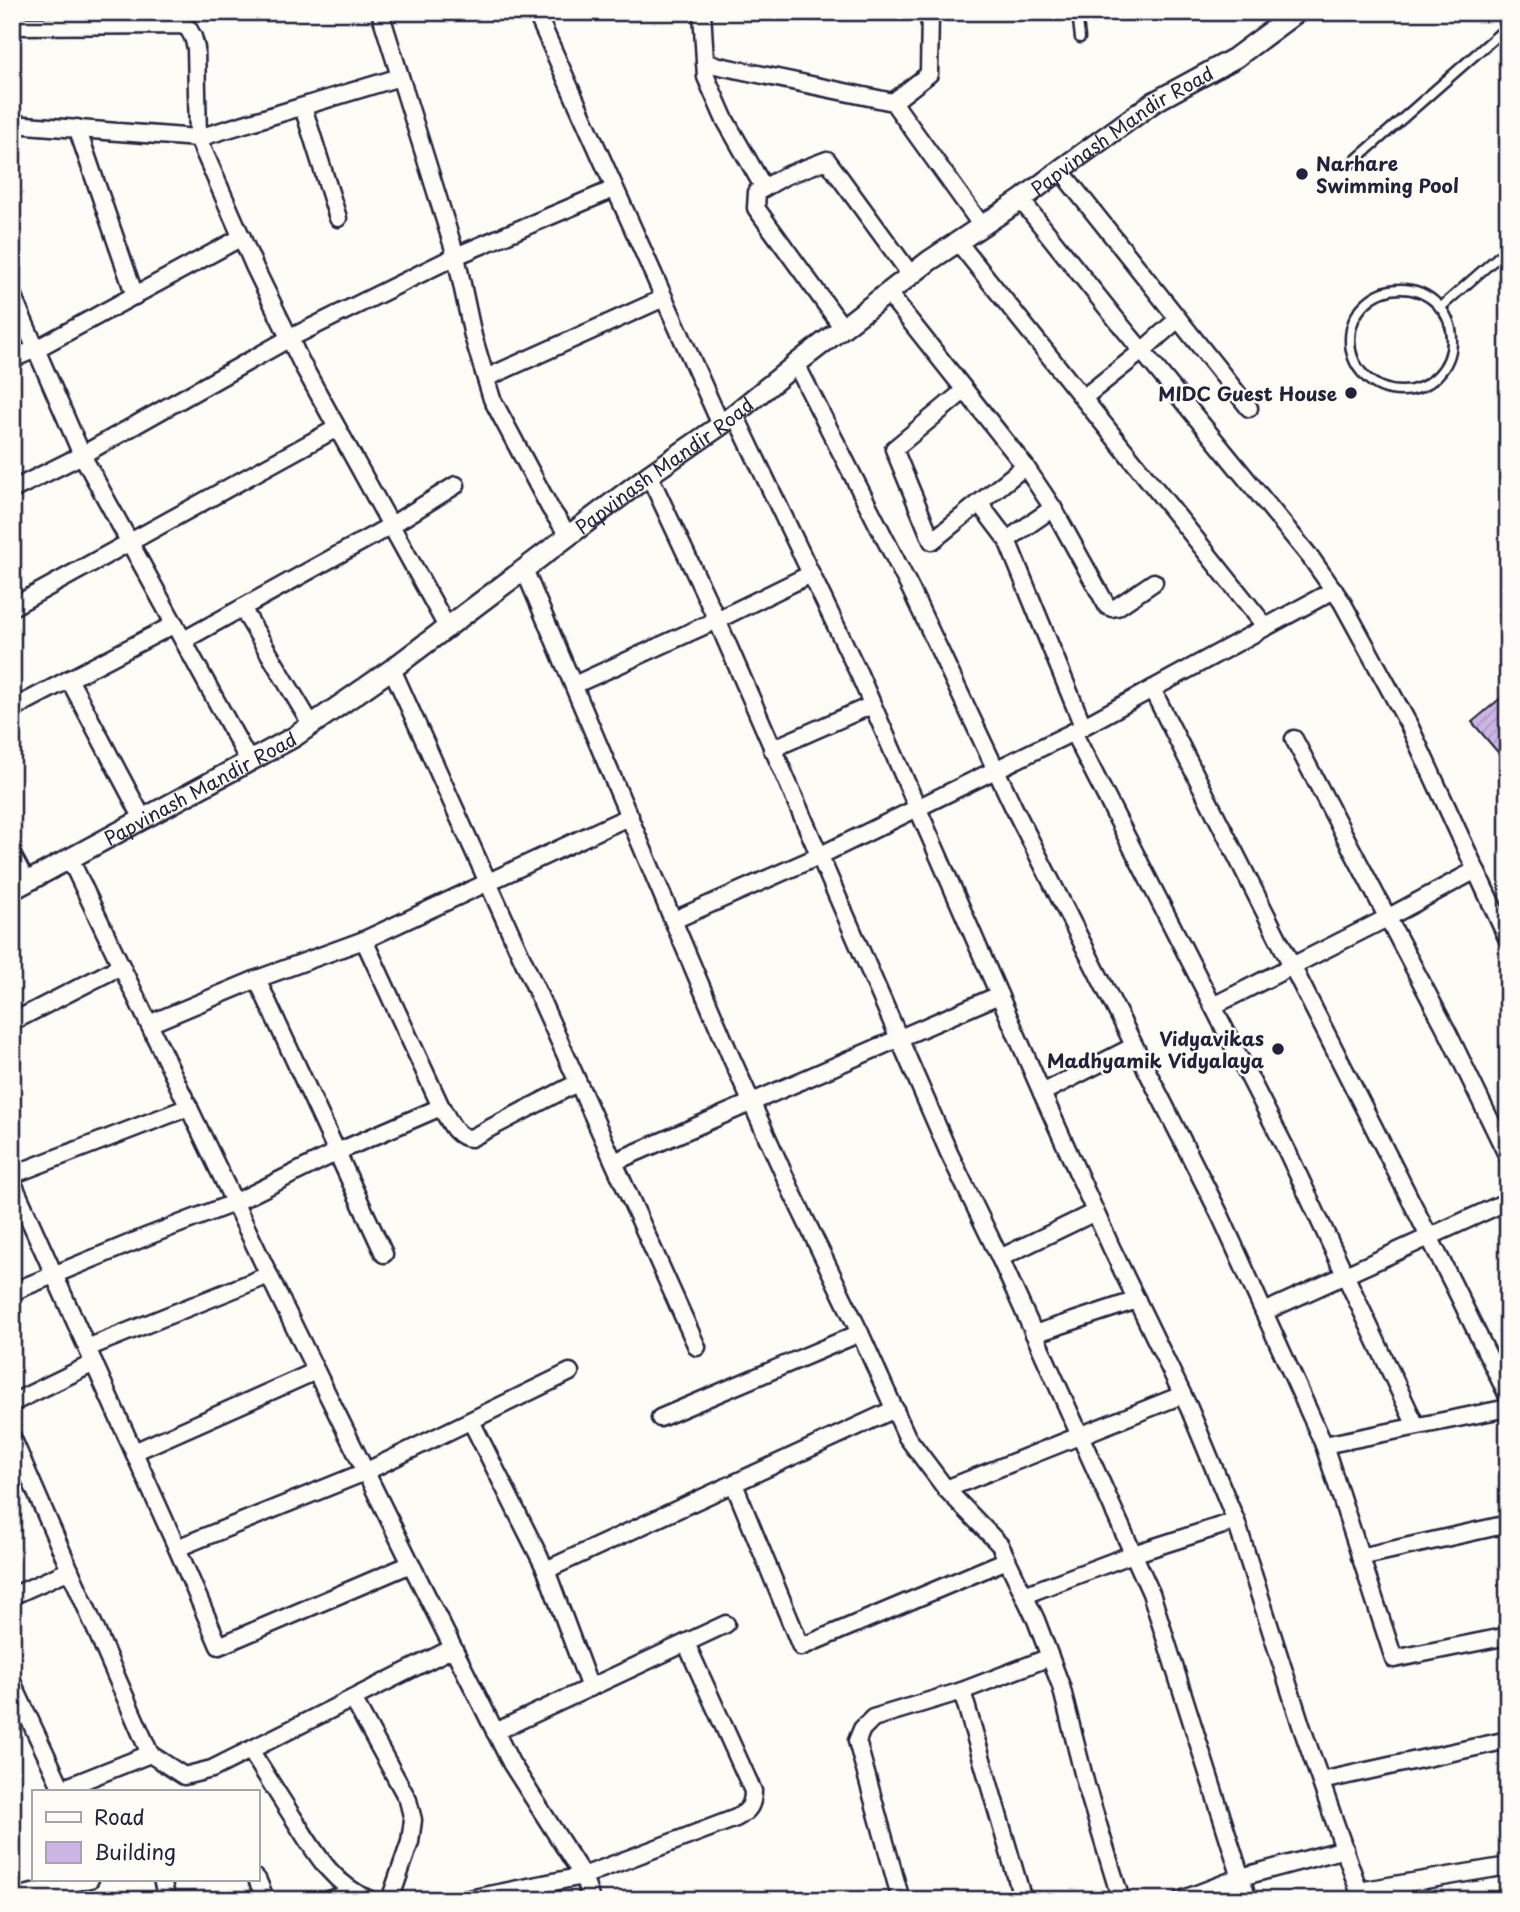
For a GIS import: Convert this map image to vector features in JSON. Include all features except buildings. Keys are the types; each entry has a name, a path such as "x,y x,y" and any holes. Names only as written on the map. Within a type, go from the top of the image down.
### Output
{"street":[{"path":"380,12 456,256 473,336 492,399 550,508 569,536"},
{"path":"536,12 664,298 811,574 872,705 1095,1212 1182,1395 1237,1521 1298,1715 1360,1895 1508,1866"},
{"path":"702,12 706,76 724,118 764,188"},
{"path":"893,102 929,74 930,12"},
{"name":"Papvinash Mandir Road","path":"19,886 294,737 392,669 649,475 728,420 911,275 1021,200 1154,102 1235,58 1297,12"},
{"path":"12,26 100,19 181,25 188,28 196,48 198,138 289,338 447,626"},
{"path":"705,63 893,102 982,226"},
{"path":"12,124 198,138 400,77"},
{"path":"303,107 338,218"},
{"path":"77,128 135,296"},
{"path":"843,328 756,208 757,192 785,176 827,160 911,275"},
{"path":"1060,170 1249,408"},
{"path":"12,490 82,455 289,338 456,256 614,189"},
{"path":"1021,200 1311,558 1342,602 1409,725 1508,940"},
{"path":"12,359 36,349 242,237"},
{"path":"958,242 1266,627"},
{"path":"888,293 1025,466 1053,508 1107,606 1117,607 1154,582"},
{"path":"12,294 82,455 249,761"},
{"path":"486,378 664,298"},
{"path":"1083,398 1178,318"},
{"path":"796,364 911,590 996,769 1221,1217 1324,1445 1394,1659 1508,1636"},
{"path":"965,390 894,449 932,541 1025,466"},
{"path":"12,607 337,428"},
{"path":"649,475 716,620 949,1153 1000,1258 1151,1593 1248,1900"},
{"path":"184,640 390,526 456,485"},
{"path":"979,503 1007,540 1078,729 1287,1151 1416,1426"},
{"path":"1007,540 1053,508"},
{"path":"524,569 752,1102 907,1437 947,1489 1000,1545 1024,1595 1061,1686 1086,1785 1121,1900"},
{"path":"574,685 811,574"},
{"path":"674,920 819,856 1078,729 1334,590"},
{"path":"242,608 311,724"},
{"path":"12,709 175,624"},
{"path":"392,669 697,1347"},
{"path":"69,679 143,819"},
{"path":"1152,689 1508,1396"},
{"path":"772,749 872,705"},
{"path":"1294,739 1448,1033 1508,1157"},
{"path":"149,1024 257,979 364,940 630,816"},
{"path":"12,855 19,886"},
{"path":"70,859 269,1275 495,1732 511,1763 583,1876 591,1900"},
{"path":"1213,1006 1476,870"},
{"path":"364,940 441,1107 457,1133 464,1138 471,1138 578,1083"},
{"path":"12,1022 121,966"},
{"path":"257,979 384,1254"},
{"path":"614,1162 999,995"},
{"path":"1042,1093 1134,1046"},
{"path":"12,1175 188,1107"},
{"path":"12,1292 234,1203 337,1152 441,1107"},
{"path":"12,1181 219,1646 411,1564"},
{"path":"1264,1312 1508,1201"},
{"path":"1000,1258 1095,1212"},
{"path":"12,1403 91,1355 269,1275"},
{"path":"1034,1334 1137,1300"},
{"path":"660,1418 860,1333"},
{"path":"134,1452 316,1371"},
{"path":"177,1548 365,1472 570,1372"},
{"path":"947,1489 1182,1395"},
{"path":"1324,1445 1508,1408"},
{"path":"546,1570 895,1409"},
{"path":"471,1421 546,1570 590,1688"},
{"path":"12,1437 150,1754 184,1776 212,1769 453,1648"},
{"path":"734,1484 801,1647 1007,1560"},
{"path":"1024,1595 1133,1554 1237,1521"},
{"path":"1360,1557 1508,1524"},
{"path":"12,1596 70,1570"},
{"path":"495,1732 726,1624"},
{"path":"464,1900 583,1876 747,1812 753,1803 753,1791 686,1643"},
{"path":"901,1900 857,1741 862,1729 873,1718 962,1691 1050,1657"},
{"path":"12,1682 62,1789 150,1754"},
{"path":"962,1691 1023,1900"},
{"path":"353,1699 408,1800 413,1820 410,1842 390,1900"},
{"path":"1321,1781 1508,1740"},
{"path":"250,1750 317,1855 353,1893 370,1900"},
{"path":"1181,1900 1241,1877 1345,1849"},
{"path":"12,1898 71,1892 87,1881"},
{"path":"162,1881 167,1900"},
{"path":"258,1881 266,1900"},
{"path":"328,1900 353,1893"}],"lane":[{"path":"1077,12 1080,38"},
{"path":"1352,163 1508,26"},
{"path":"1440,307 1508,248"},
{"path":"1409,290 1431,299 1440,307 1450,330 1450,354 1445,365 1428,383 1405,391 1393,390 1370,381 1361,372 1355,362 1350,338 1356,315 1373,297 1385,292 1409,290"}],"place":[{"name":"Narhare Swimming Pool","path":"1302,174"},
{"name":"MIDC Guest House","path":"1351,393"},
{"name":"Vidyavikas Madhyamik Vidyalaya","path":"1278,1049"}]}
